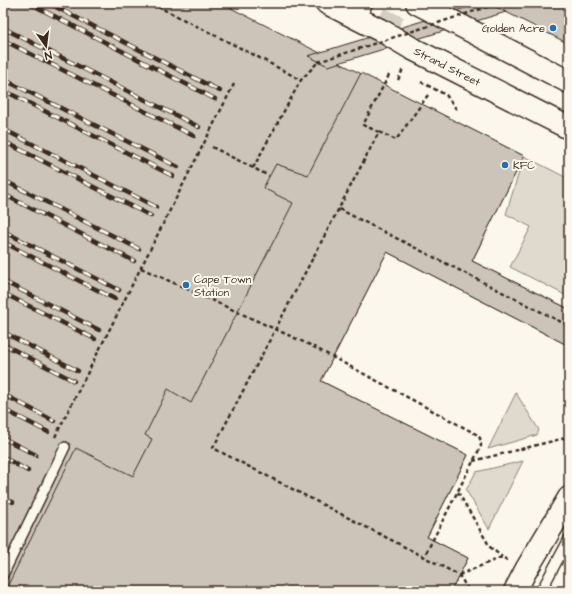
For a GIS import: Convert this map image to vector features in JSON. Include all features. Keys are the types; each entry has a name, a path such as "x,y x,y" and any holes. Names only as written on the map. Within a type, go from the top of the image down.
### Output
{"main road":[{"name":"Strand Street","path":"327,3 357,10 384,32 411,48 569,128"},
{"path":"417,3 569,82"},
{"path":"515,591 569,498"}],"lane":[{"path":"3,575 65,447"},
{"path":"542,591 569,539"}],"path":[{"path":"150,3 301,80"},
{"path":"253,168 301,80 318,62 493,5"},
{"path":"398,80 403,70"},
{"path":"389,75 363,125 396,140 428,95"},
{"path":"421,82 446,95 457,110"},
{"path":"53,441 234,84"},
{"path":"379,132 213,448 459,575 469,591"},
{"path":"212,147 270,176"},
{"path":"339,209 569,326"},
{"path":"141,268 310,345 476,434 480,438 481,446 424,557"},
{"path":"473,461 569,437"},
{"path":"457,492 490,547 511,562"},
{"path":"459,575 502,557"}],"shaded area":[{"path":"524,156 569,179 569,297 510,267 531,227 506,214"},
{"path":"516,393 539,430 537,435 488,449"},
{"path":"523,461 489,529 466,490 476,472"}],"building":[{"name":"Cape Town Station","path":"3,3 221,3 524,156 472,261 569,309 569,346 387,252 321,381 468,455 427,537 468,558 451,591 3,591"},
{"path":"481,3 489,3 506,12 328,66 308,56"},
{"name":"Golden Acre","path":"489,3 569,3 569,44 506,12"},
{"path":"361,73 524,156 472,261 569,309 569,346 387,252 321,381 468,455 427,537 468,558 451,591 5,591 76,448 133,476 152,439 145,435 168,389 191,403 293,203 263,188 276,164 308,175"}],"tunnel":[{"path":"384,32 399,3"}],"railway":[{"path":"29,3 215,99"},
{"path":"48,3 220,91"},
{"path":"3,28 199,127"},
{"path":"3,40 194,136"},
{"path":"3,79 178,167"},
{"path":"3,90 173,176"},
{"path":"3,129 156,207"},
{"path":"3,141 151,216"},
{"path":"3,180 139,249"},
{"path":"3,194 134,261"},
{"path":"3,231 119,290"},
{"path":"3,242 115,299"},
{"path":"3,281 99,330"},
{"path":"3,293 95,339"},
{"path":"3,332 78,371"},
{"path":"3,344 74,381"},
{"path":"3,394 54,421"},
{"path":"3,409 48,432"},
{"path":"3,438 36,455"},
{"path":"3,457 28,471"},
{"path":"3,498 13,502"}],"place":[{"name":"Golden Acre","path":"553,28"},
{"name":"KFC","path":"505,165"},
{"name":"Cape Town Station","path":"186,285"}]}
